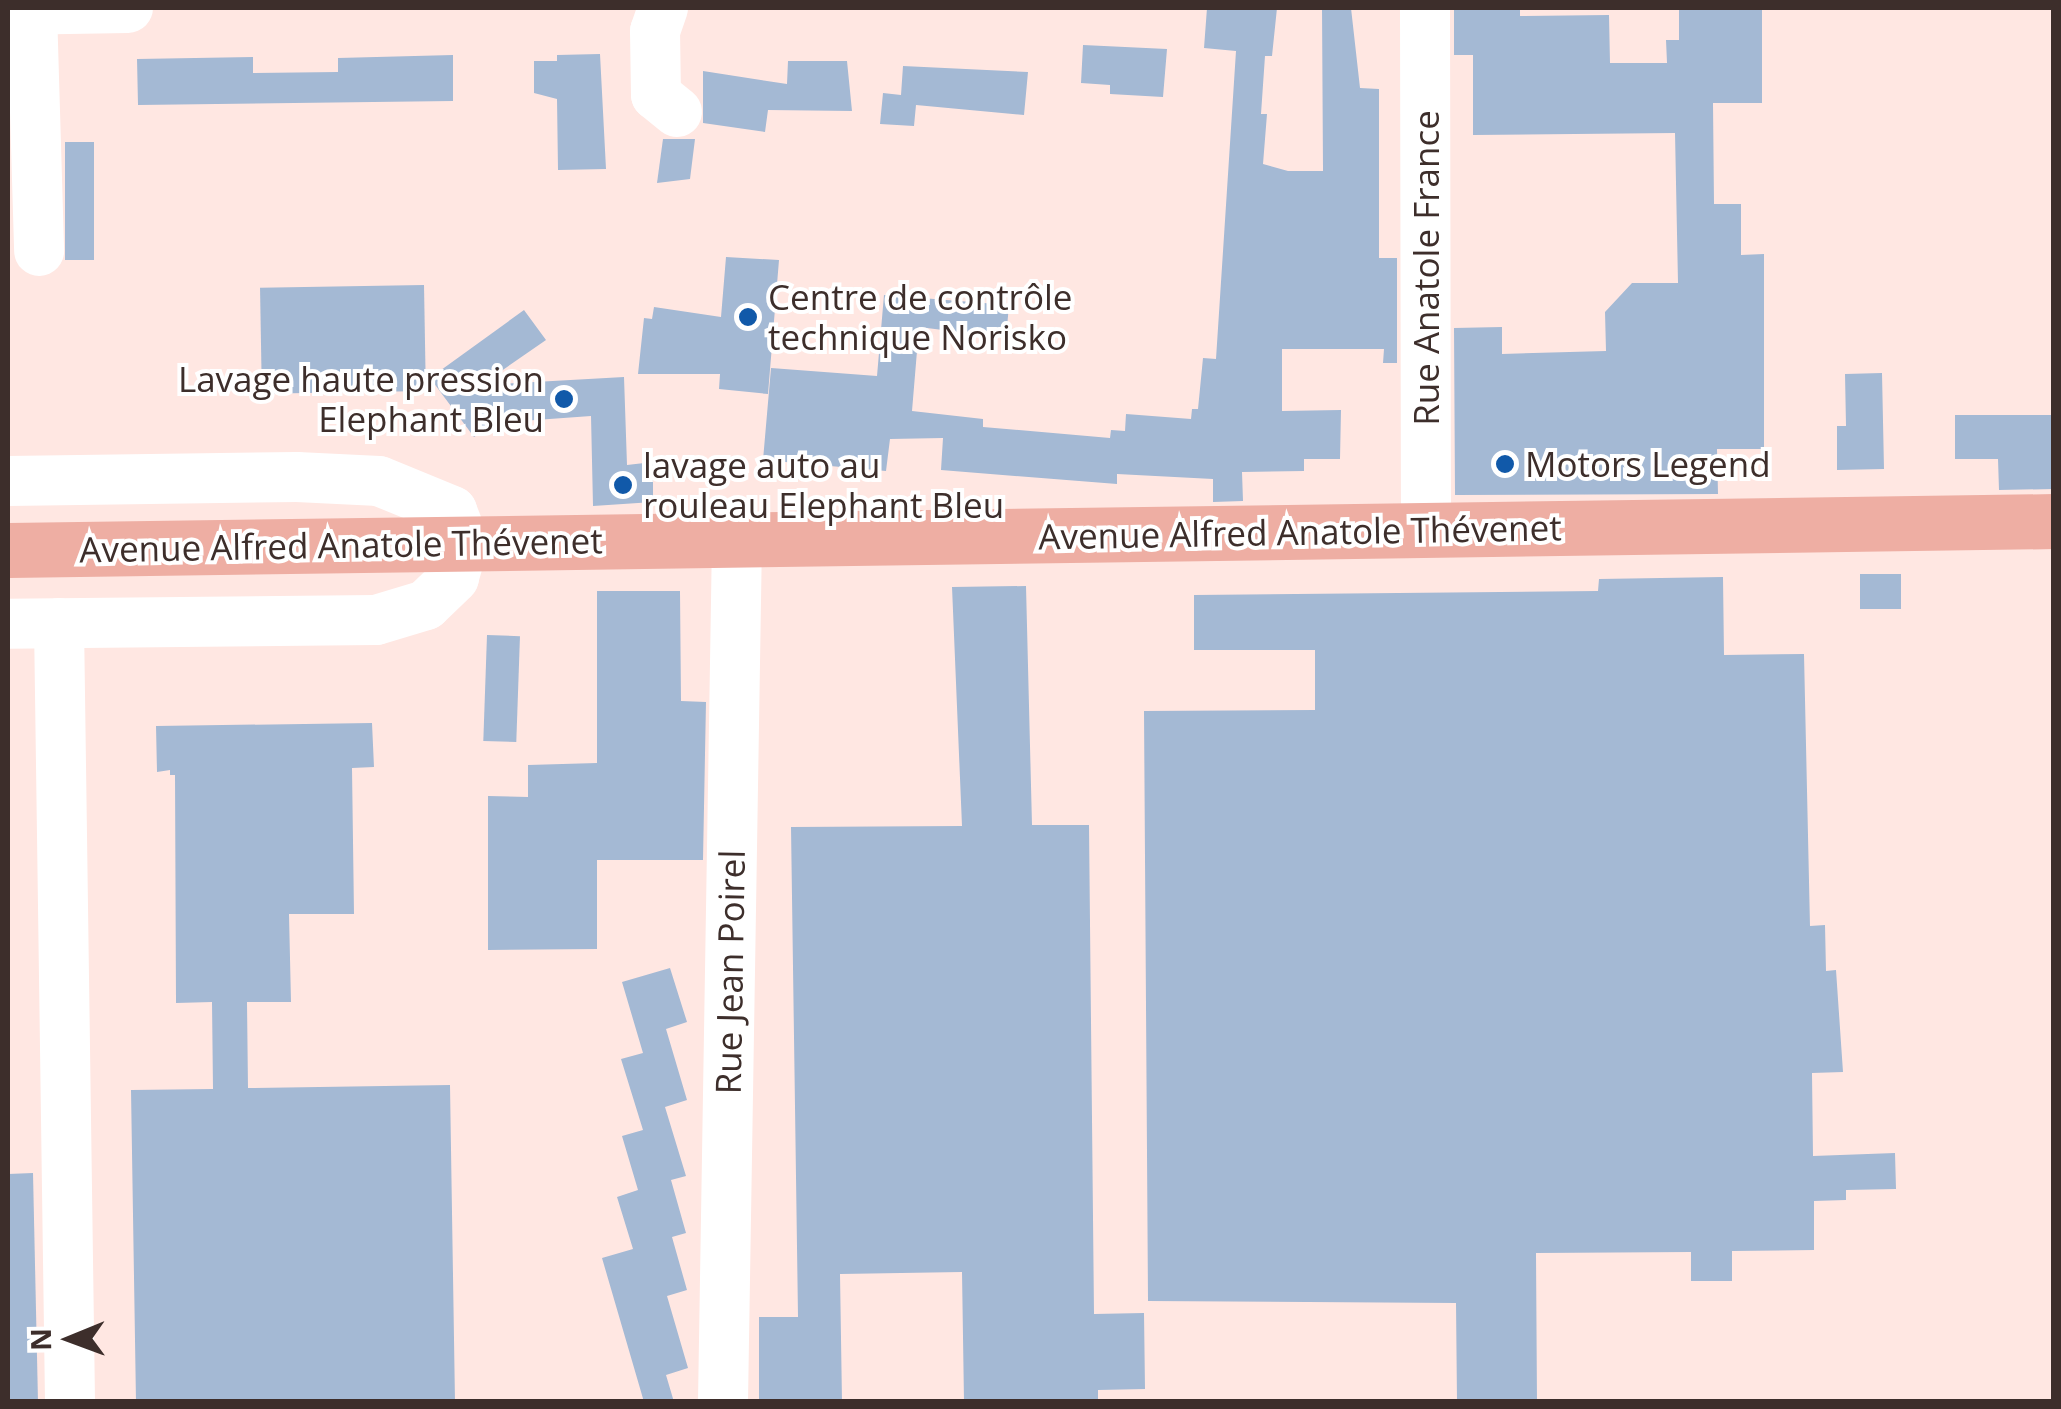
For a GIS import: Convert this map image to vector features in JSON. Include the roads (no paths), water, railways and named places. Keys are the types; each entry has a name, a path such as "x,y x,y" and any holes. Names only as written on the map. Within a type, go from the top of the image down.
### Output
{"main road":[{"name":"Avenue Alfred Anatole Thévenet","path":"8,550 2054,522"}],"street":[{"path":"40,251 20,10 128,8"},
{"path":"663,8 655,31 656,95 677,112"},
{"name":"Rue Anatole France","path":"1425,8 1426,529"},
{"path":"8,481 297,477 380,481 452,511 464,542 454,578 426,605 376,620 8,624"},
{"name":"Rue Jean Poirel","path":"724,1402 738,542"},
{"path":"59,623 70,1402"}],"place":[{"name":"Centre de contrôle technique Norisko","path":"748,317"},
{"name":"Lavage haute pression Elephant Bleu","path":"564,399"},
{"name":"Motors Legend","path":"1505,464"},
{"name":"lavage auto au rouleau Elephant Bleu","path":"623,485"}]}
